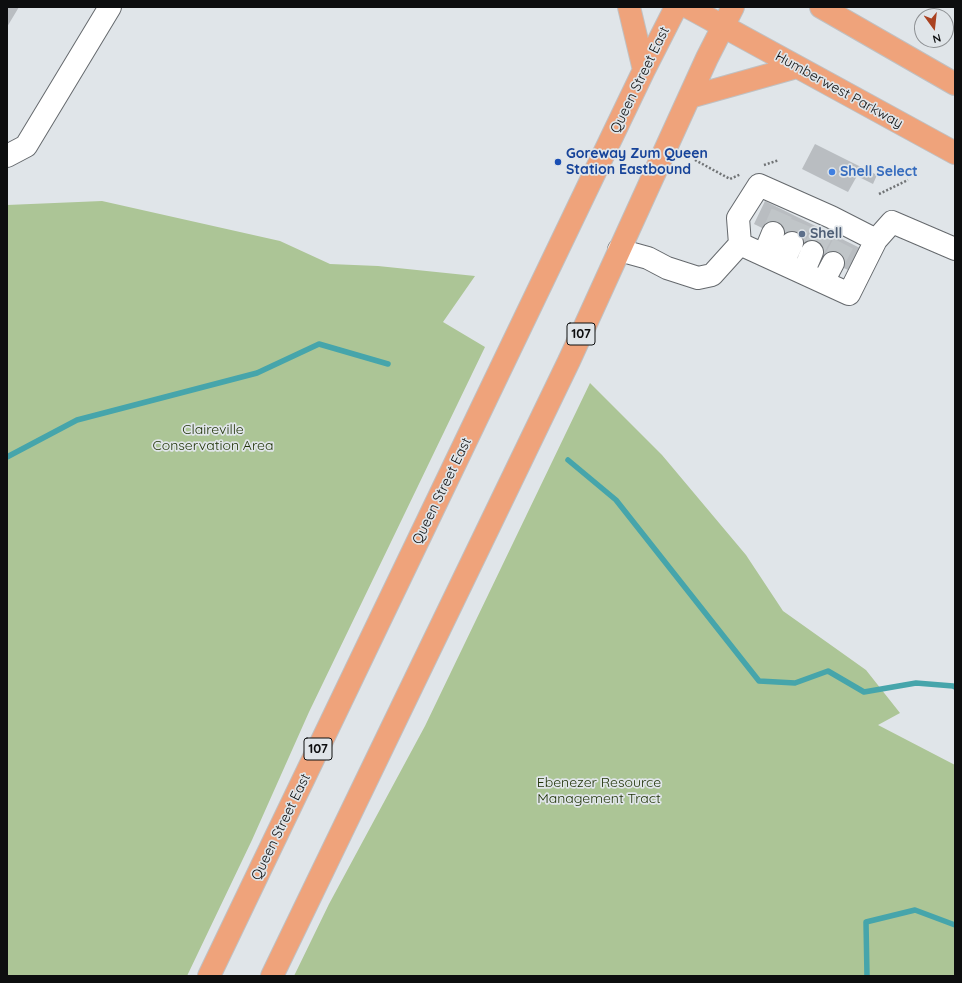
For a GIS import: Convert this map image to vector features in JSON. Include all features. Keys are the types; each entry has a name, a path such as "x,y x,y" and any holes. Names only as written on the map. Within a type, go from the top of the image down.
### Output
{"main road":[{"path":"629,7 644,70"},
{"name":"Queen Street East","path":"209,976 644,70 676,7"},
{"name":"Humberwest Parkway","path":"688,7 955,153"},
{"name":"107","path":"272,976 569,361 707,58 733,7"},
{"path":"823,8 955,84"},
{"path":"690,97 797,67"}],"lane":[{"path":"7,156 26,146 110,7"},
{"path":"619,250 648,258 667,268 698,278 712,274 740,244 738,218 759,185 796,208 848,234 876,240"},
{"path":"740,244 803,273 828,273 849,294 876,240 892,222 955,249"},
{"path":"773,259 783,238"},
{"path":"803,273 812,252"}],"path":[{"path":"695,160 730,179 744,173"},
{"path":"758,168 778,160"},
{"path":"879,194 908,180"}],"green space":[{"name":"Claireville Conservation Area","path":"102,201 280,241 330,264 378,266 475,276 443,322 485,347 309,712 252,840 187,976 7,976 7,205"},
{"name":"Ebenezer Resource Management Tract","path":"590,383 662,455 746,555 783,611 866,670 900,713 878,725 955,765 955,976 294,976 329,904 425,726"}],"building":[{"path":"7,7 19,7 7,27"},
{"path":"815,144 877,175 873,184 857,176 848,192 802,169"},
{"path":"765,201 860,248 848,270 754,224"}],"waterway":[{"path":"7,457 77,420 257,373 319,344 388,364"},
{"path":"568,460 616,500 759,681 795,683 828,671 864,692 916,683 955,687"},
{"path":"867,976 866,922 915,910 955,925"}],"tunnel":[{"path":"773,233 783,210"},
{"path":"792,243 802,219"},
{"path":"812,252 824,230"},
{"path":"833,263 845,240"}],"place":[{"name":"Goreway Zum Queen Station Eastbound","path":"558,162"},
{"name":"Shell Select","path":"832,172"},
{"name":"Shell","path":"802,234"}]}
